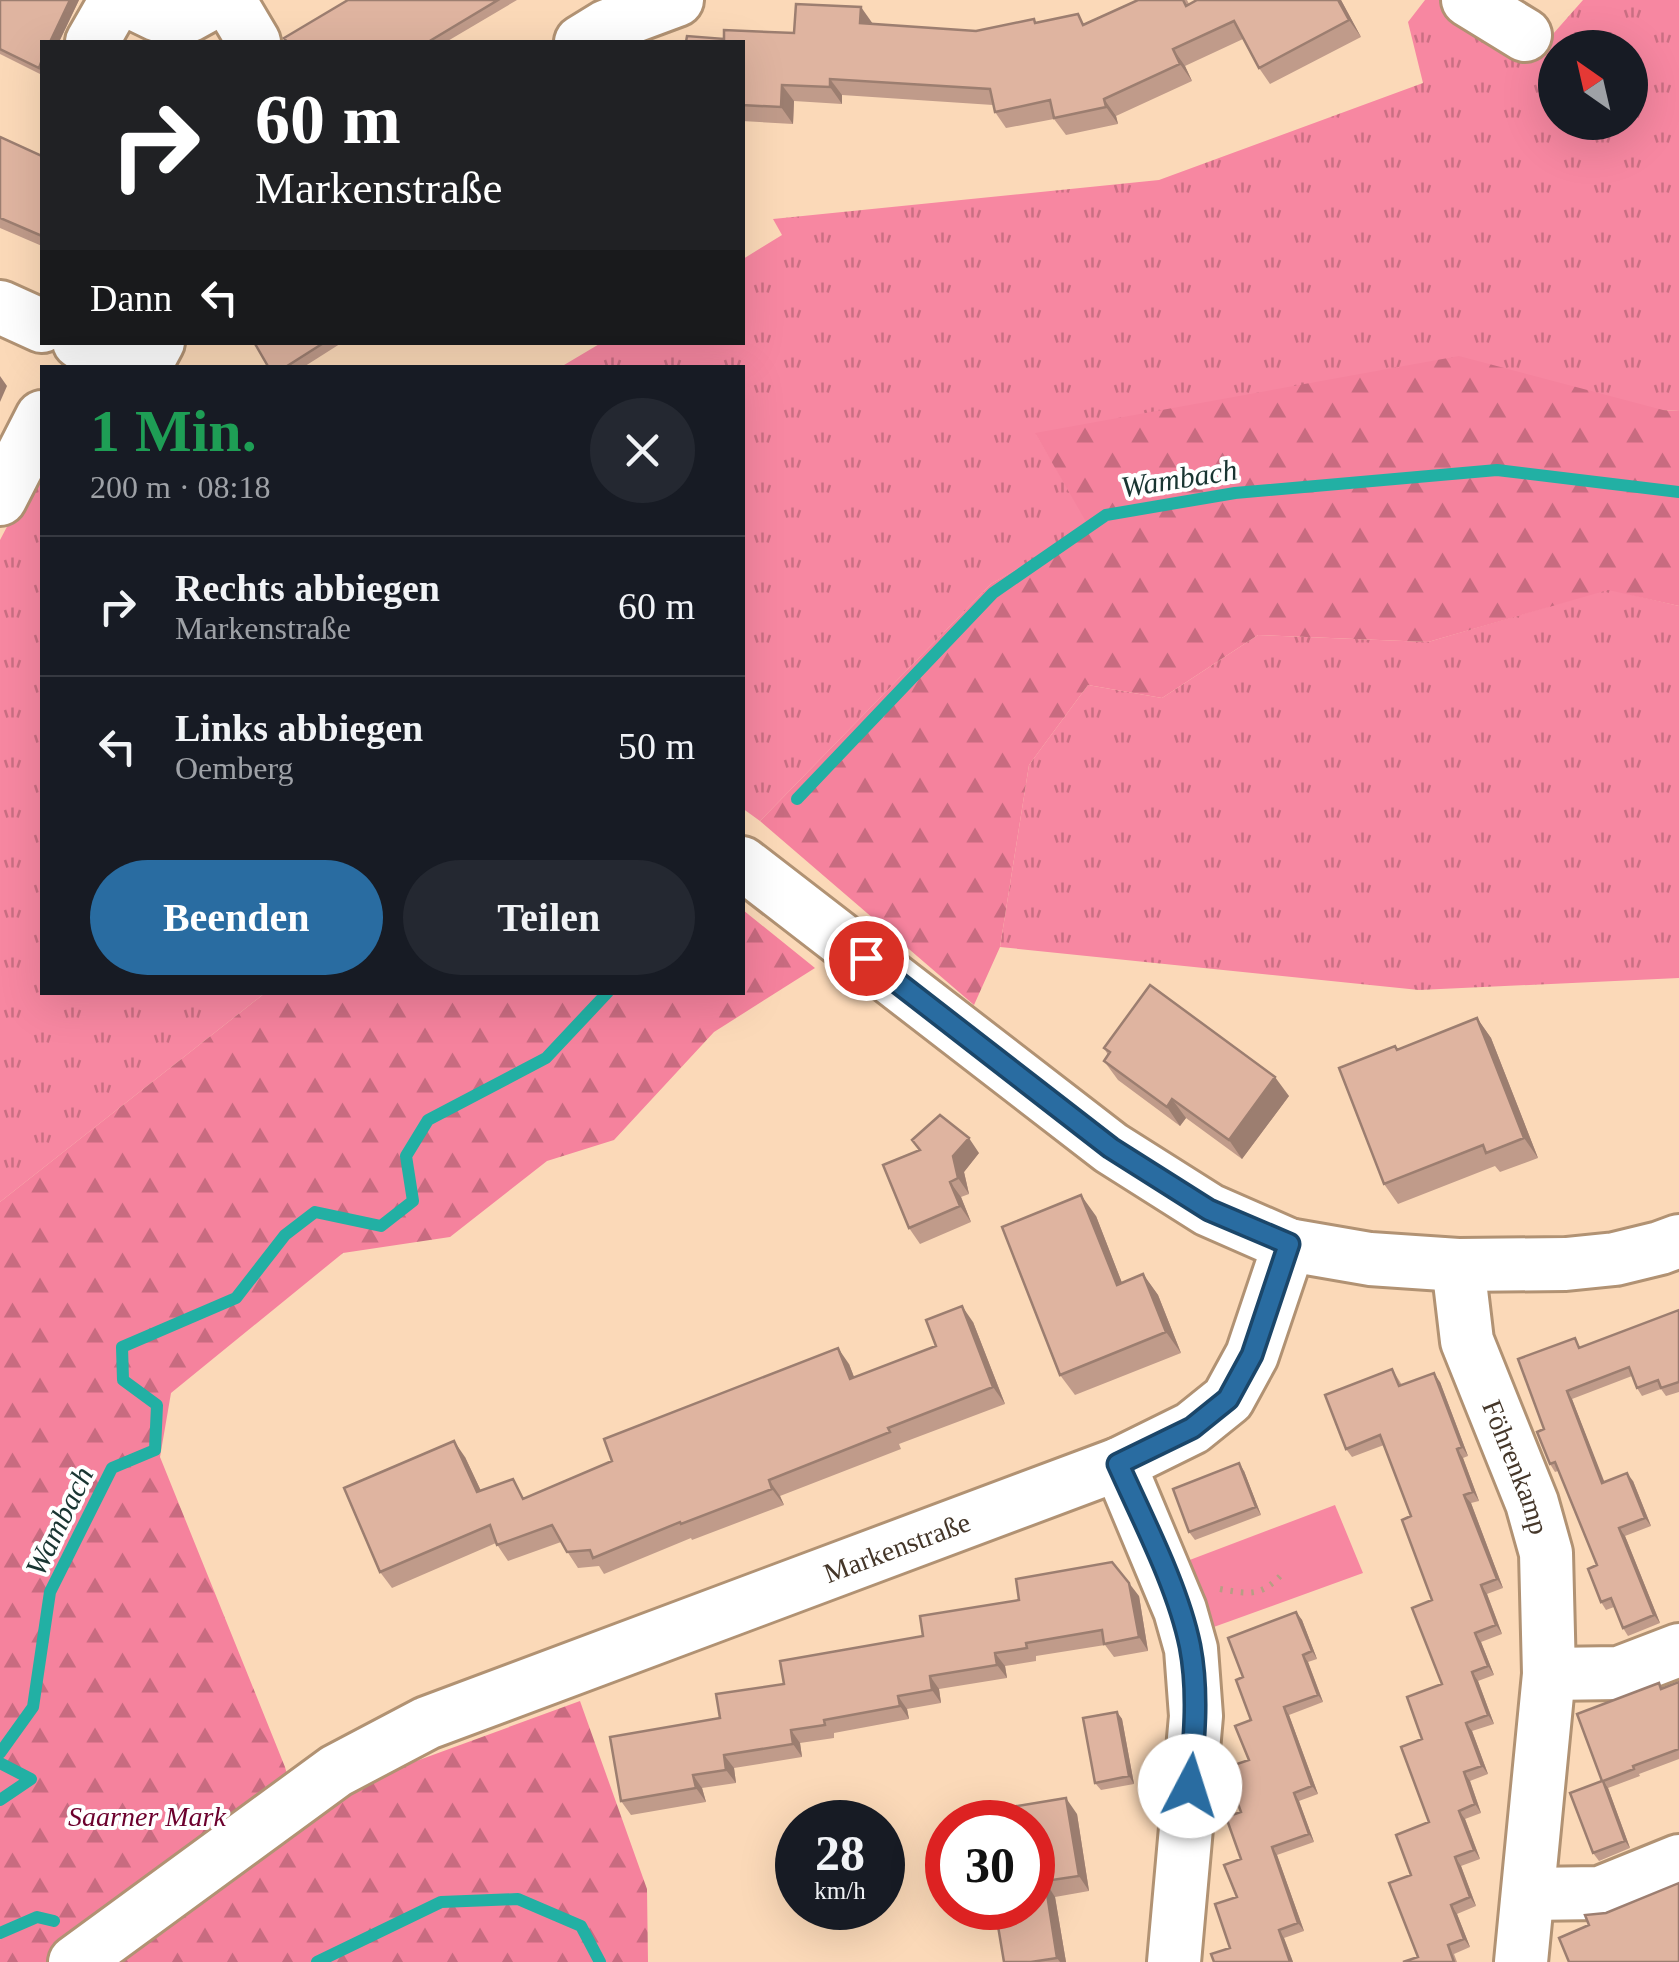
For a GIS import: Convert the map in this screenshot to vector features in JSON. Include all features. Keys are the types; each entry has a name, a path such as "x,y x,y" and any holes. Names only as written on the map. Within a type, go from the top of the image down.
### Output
{"street":[{"path":"93,40 116,0"},
{"path":"127,0 158,15 188,16 217,0"},
{"path":"229,0 253,40"},
{"path":"584,40 607,26 677,0"},
{"path":"1468,0 1524,35"},
{"path":"0,307 40,328"},
{"path":"0,499 40,421"},
{"path":"745,865 1111,1148 1209,1210 1289,1244 1370,1260 1458,1265 1616,1259 1679,1241"},
{"name":"Markenstraße","path":"75,1962 336,1771 427,1724 1118,1464 1192,1428 1228,1399 1252,1355 1289,1244"},
{"name":"Föhrenkamp","path":"1458,1265 1467,1342 1532,1502 1546,1553 1549,1674 1522,1962"},
{"path":"1118,1464 1180,1610 1190,1649 1196,1716 1174,1962"},
{"path":"1549,1674 1619,1673 1679,1650"},
{"path":"1528,1894 1600,1894 1679,1861"}],"path":[{"path":"1169,1582 1242,1594 1268,1590 1285,1571"}],"green space":[{"path":"1425,0 1448,0 1538,51 1538,140 1648,140 1648,30 1557,30 1583,0 1679,0 1679,411 1036,434 1090,527 991,584 760,821 745,810 745,365 564,365 598,345 745,345 745,258 782,235 773,219 1159,180 1423,83 1408,22"},
{"path":"1459,356 1679,411 1679,606 1608,590 1428,642 1258,635 1162,698 1088,685 1029,765 1000,947 974,1005 760,821 991,584 1089,527 1035,433"},
{"path":"40,464 40,995 262,995 0,1202 0,540"},
{"path":"1608,589 1679,606 1679,978 1419,990 1000,947 1029,765 1088,685 1162,698 1258,635 1428,642"},
{"name":"Saarner Mark","path":"745,912 815,968 714,1032 614,1140 547,1161 450,1237 343,1253 171,1393 160,1457 285,1767 301,1824 367,1779 580,1701 647,1889 648,1962 0,1962 0,1202 262,995 745,995"},
{"path":"1335,1505 1363,1573 1211,1628 1205,1597 1187,1561"}],"building":[{"path":"0,0 70,0 51,40 40,40 39,68 0,49"},
{"path":"348,0 498,0 431,40 284,38"},
{"path":"1138,0 1183,0 1186,6 1197,0 1338,0 1349,20 1259,68 1234,21 1173,49 1180,64 1104,99 1106,107 1054,118 1050,100 995,112 990,89 830,79 830,87 782,85 781,107 745,105 745,40 686,40 687,36 724,39 724,30 794,33 796,4 861,7 860,23 976,31 1078,14 1083,25"},
{"path":"0,137 40,155 40,235 0,218"},
{"path":"256,345 320,345 289,365 267,365"},
{"path":"1150,985 1275,1077 1229,1140 1172,1099 1167,1107 1104,1061 1110,1052 1104,1048"},
{"path":"1477,1018 1524,1138 1486,1153 1483,1145 1384,1184 1339,1068"},
{"path":"940,1115 969,1138 953,1156 958,1178 950,1182 960,1206 909,1228 883,1165 920,1150 912,1140"},
{"path":"1081,1195 1117,1285 1143,1274 1166,1332 1060,1375 1002,1227"},
{"path":"962,1306 993,1387 769,1480 772,1489 593,1558 590,1550 567,1552 552,1525 497,1545 490,1525 380,1572 344,1488 454,1441 477,1492 513,1479 523,1499 612,1461 604,1439 838,1348 850,1379 936,1346 926,1320"},
{"path":"1679,1310 1679,1382 1661,1388 1658,1380 1637,1388 1629,1367 1567,1391 1602,1483 1627,1473 1645,1518 1619,1528 1654,1615 1623,1628 1611,1598 1601,1602 1588,1569 1597,1565 1555,1462 1550,1464 1537,1432 1544,1429 1518,1359 1575,1338 1579,1348"},
{"path":"1392,1369 1399,1386 1434,1373 1462,1447 1457,1449 1473,1492 1464,1495 1497,1579 1481,1585 1496,1625 1475,1633 1488,1666 1472,1672 1488,1715 1466,1723 1482,1766 1464,1772 1475,1804 1459,1811 1474,1850 1455,1857 1470,1897 1451,1905 1464,1939 1448,1945 1454,1962 1403,1962 1418,1957 1389,1883 1411,1875 1396,1835 1429,1822 1401,1747 1422,1739 1407,1697 1442,1684 1412,1608 1432,1600 1402,1520 1411,1516 1380,1435 1346,1449 1325,1395"},
{"path":"1239,1463 1256,1507 1189,1532 1173,1489"},
{"path":"1112,1562 1129,1583 1139,1637 1104,1644 1102,1630 1026,1643 1027,1648 995,1653 997,1665 930,1676 932,1690 898,1696 900,1706 791,1730 793,1744 724,1755 726,1770 693,1775 696,1788 621,1801 610,1737 720,1718 716,1694 784,1684 780,1661 923,1636 920,1616 1019,1600 1016,1579"},
{"path":"1296,1612 1312,1651 1303,1655 1318,1695 1284,1707 1312,1786 1294,1793 1309,1834 1272,1847 1298,1923 1279,1930 1290,1962 1214,1962 1211,1954 1230,1948 1215,1904 1237,1897 1224,1865 1241,1859 1226,1817 1241,1812 1225,1768 1249,1760 1235,1726 1251,1720 1236,1680 1243,1677 1228,1638"},
{"path":"1679,1682 1679,1749 1603,1781 1625,1841 1593,1853 1570,1793 1602,1781 1577,1714 1659,1683 1661,1689"},
{"path":"1117,1712 1129,1776 1095,1783 1083,1718"},
{"path":"1066,1798 1079,1876 1055,1880 1054,1800"},
{"path":"1679,1883 1679,1962 1569,1962 1559,1938 1589,1925 1585,1915 1606,1913"},
{"path":"999,1930 1053,1930 1057,1958 1004,1962"}],"waterway":[{"name":"Wambach","path":"797,799 993,593 1106,515 1235,493 1497,470 1679,492"},
{"name":"Wambach","path":"0,1753 33,1707 50,1592 112,1468 155,1450 157,1405 123,1380 122,1347 236,1298 285,1235 315,1212 381,1226 413,1201 406,1156 428,1120 546,1058 605,995"},
{"name":"Wambach","path":"0,1763 31,1779 0,1800"},
{"path":"317,1962 441,1902 518,1899 581,1926 600,1962"},
{"path":"0,1933 37,1917 54,1921"}],"route":[{"path":"866,958 1111,1148 1209,1210 1289,1244 1252,1355 1228,1399 1192,1428 1118,1464 1180,1610 1190,1649 1196,1716 1190,1786"}]}
